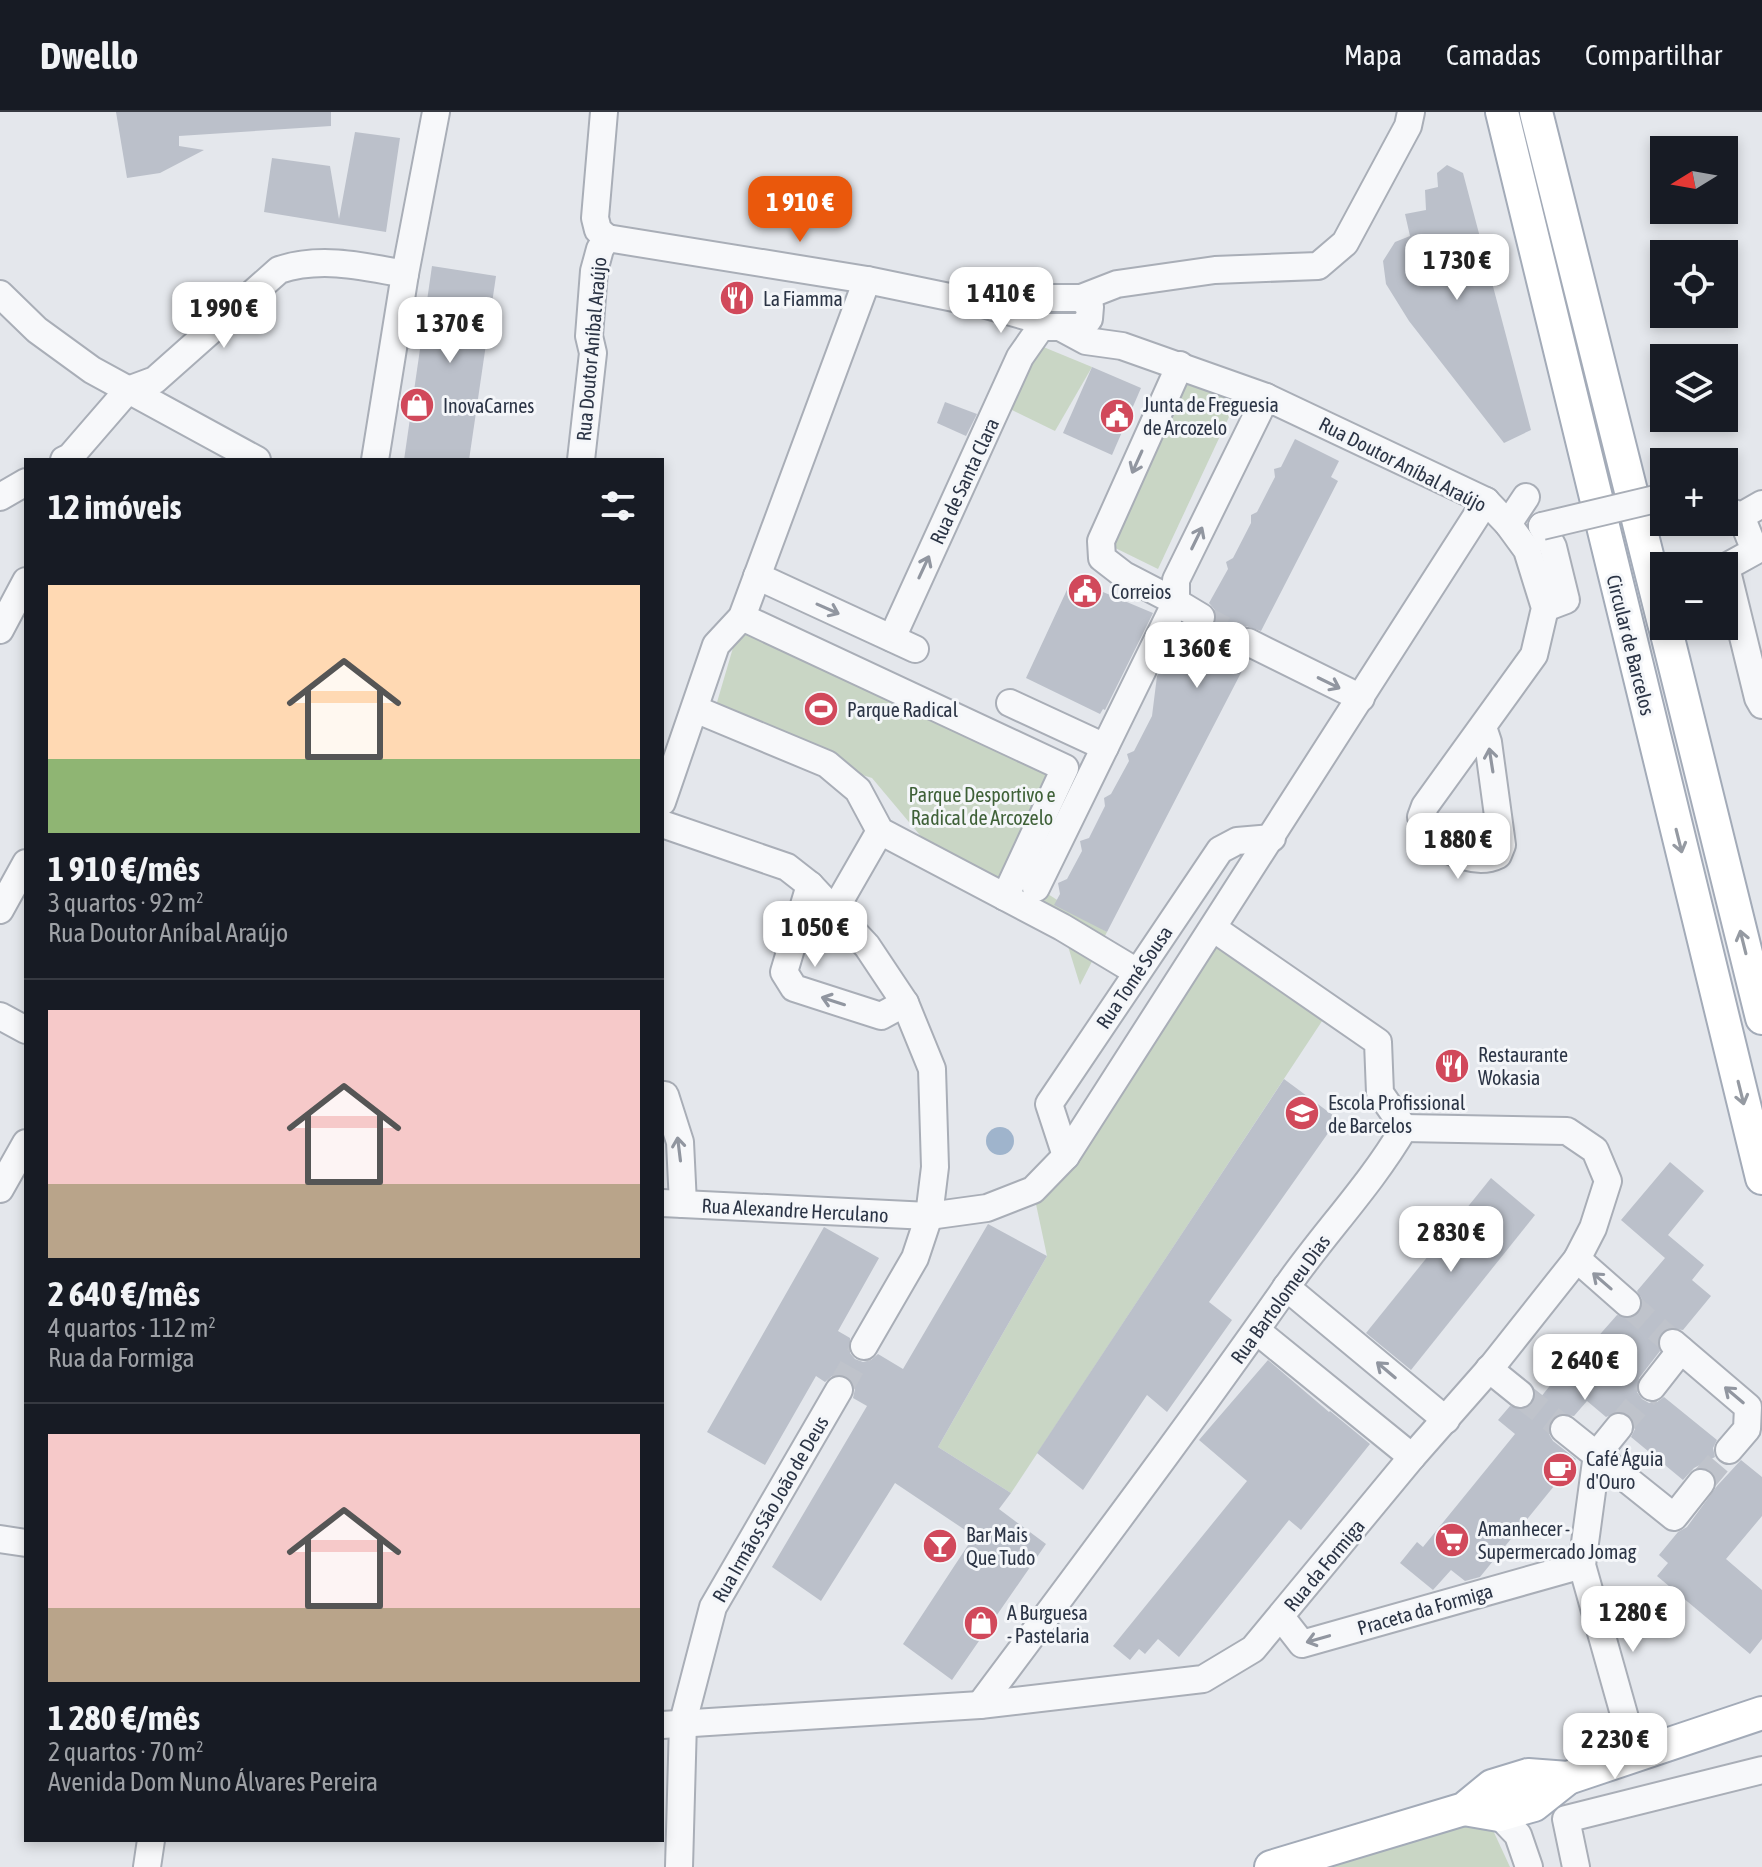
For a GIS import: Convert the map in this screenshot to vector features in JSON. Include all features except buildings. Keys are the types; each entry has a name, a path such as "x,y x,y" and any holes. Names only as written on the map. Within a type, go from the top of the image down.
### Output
{"main road":[{"path":"1479,112 1619,667 1665,783"},
{"name":"Circular de Barcelos","path":"1502,112 1762,1178"},
{"name":"Circular de Barcelos","path":"1536,112 1650,569"},
{"path":"1556,112 1666,552"},
{"name":"Circular de Barcelos","path":"1668,640 1762,1018"},
{"path":"1686,640 1706,791"},
{"path":"1464,1809 1509,1825 1568,1778 1762,1713"},
{"path":"1271,1867 1464,1809 1492,1786 1528,1775 1568,1778"}],"street":[{"path":"604,112 595,218 598,230 607,238"},
{"path":"1085,308 1117,284 1215,270 1318,266 1345,243 1408,126 1411,112"},
{"path":"375,458 405,274 437,113"},
{"name":"Rua Doutor Aníbal Araújo","path":"581,458 593,353 589,336 594,271 600,249 607,238 867,280 983,304 1042,319 1086,341 1122,346 1266,397 1486,501 1527,550 1545,608"},
{"path":"68,458 128,390 155,380 279,270 318,262 405,274"},
{"path":"664,796 716,645 742,617 867,280"},
{"path":"0,294 37,330 92,370 251,458"},
{"name":"Rua Doutor Aníbal Araújo","path":"1042,319 1042,298 1085,308 1122,346"},
{"name":"Rua de Santa Clara","path":"757,576 903,643 1020,357 1042,319"},
{"path":"1180,365 1101,541 1102,558 1124,575 1201,617"},
{"path":"92,458 128,390"},
{"path":"1036,888 1176,602 1176,580 1266,397"},
{"path":"0,497 24,483"},
{"path":"1508,524 1526,497"},
{"path":"1483,727 1488,742 1502,845 1498,855 1488,860 1470,860 1433,838 1421,817 1437,786 1534,655 1545,608 1566,600 1553,547 1542,526 1650,500"},
{"name":"Rua Tomé Sousa","path":"929,1216 987,1208 1033,1190 1066,1156 1486,501"},
{"path":"1738,560 1755,551 1742,510"},
{"path":"0,630 24,585"},
{"path":"1738,616 1762,705"},
{"path":"742,617 1065,768 1005,897"},
{"path":"1248,642 1361,698"},
{"path":"1010,703 1105,747"},
{"path":"695,709 827,764 858,790 880,831 1062,927 1137,972"},
{"path":"664,825 787,867 810,885 867,946 905,1003 932,1069 935,1167 929,1216 915,1258 864,1346"},
{"path":"834,911 880,831"},
{"name":"Rua Tomé Sousa","path":"1066,1156 1049,1104 1220,850 1237,841 1272,838"},
{"path":"0,910 24,867"},
{"path":"810,885 784,972 794,988 881,1016 905,1003"},
{"path":"1213,928 1378,1042 1380,1093 1404,1128"},
{"path":"0,1016 24,1029"},
{"path":"664,1095 680,1142 672,1203"},
{"name":"Rua da Formiga","path":"672,1724 980,1705 1203,1679 1253,1649 1489,1369 1577,1259 1593,1228 1608,1181 1595,1150 1567,1131 1404,1128"},
{"name":"Rua Bartolomeu Dias","path":"980,1705 1257,1331 1286,1287 1386,1159 1404,1128"},
{"path":"0,1189 24,1147"},
{"name":"Rua Alexandre Herculano","path":"672,1203 929,1216"},
{"path":"1577,1259 1627,1303"},
{"path":"1286,1287 1446,1420"},
{"path":"1257,1331 1412,1457"},
{"path":"1652,1387 1677,1346 1748,1407 1747,1429 1729,1450"},
{"path":"1489,1369 1520,1394"},
{"name":"Rua Irmãos São João de Deus","path":"679,1867 672,1724 713,1607 839,1390"},
{"path":"1619,1427 1597,1454 1582,1565 1636,1757"},
{"path":"1564,1429 1674,1517 1701,1483"},
{"name":"Praceta da Formiga","path":"1281,1617 1302,1644 1582,1565"},
{"path":"1576,1867 1566,1819 1762,1770"},
{"path":"1509,1825 1529,1867"},
{"path":"147,1867 151,1842"}],"green space":[{"path":"1041,346 1092,367 1055,431 1008,408"},
{"path":"1180,365 1242,389 1158,569 1101,541"},
{"name":"Parque Desportivo e Radical de Arcozelo","path":"742,617 1071,771 1023,878 1107,932 1080,985 1062,927 945,865 872,778 827,764 713,716"},
{"path":"1217,935 1330,1009 1011,1493 938,1447 1047,1256 1033,1190"},
{"path":"1485,1813 1510,1867 1332,1867"}],"water":[{"path":"1000,1127 1010,1131 1014,1141 1010,1151 1000,1155 990,1151 986,1141 990,1131"}],"tunnel":[{"path":"1201,617 1248,642"},
{"path":"1627,1303 1673,1343"},
{"path":"839,1390 864,1346"},
{"path":"1619,1427 1652,1387"},
{"path":"1520,1394 1564,1429"},
{"path":"1701,1483 1729,1450"}],"place":[{"name":"La Fiamma","path":"737,298"},
{"name":"InovaCarnes","path":"417,405"},
{"name":"Junta de Freguesia de Arcozelo","path":"1117,416"},
{"name":"Correios","path":"1085,591"},
{"name":"Parque Radical","path":"821,709"},
{"name":"Restaurante Wokasia","path":"1452,1066"},
{"name":"Escola Profissional de Barcelos","path":"1302,1113"},
{"name":"Café Águia d'Ouro","path":"1560,1470"},
{"name":"Amanhecer - Supermercado Jomag","path":"1452,1540"},
{"name":"Bar Mais Que Tudo","path":"940,1546"},
{"name":"A Burguesa - Pastelaria","path":"981,1623"}]}
